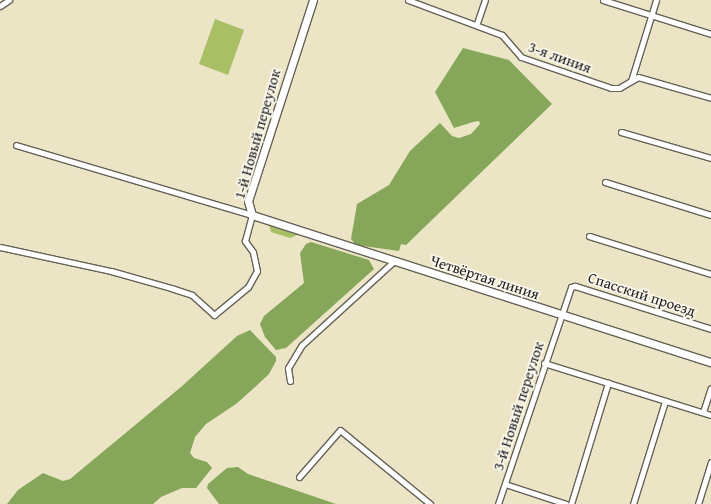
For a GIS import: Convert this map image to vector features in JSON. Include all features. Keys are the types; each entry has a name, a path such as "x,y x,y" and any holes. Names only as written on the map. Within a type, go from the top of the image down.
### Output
{"street":[{"path":"0,6 9,0"},
{"name":"1-й Новый переулок","path":"0,247 111,271 171,288 192,296 214,315 248,287 257,271 253,252 245,240 252,215 248,201 313,0"},
{"name":"3-я линия","path":"408,0 477,23 502,34 521,57 611,88 619,88 638,77 648,78 711,98"},
{"path":"477,23 485,0"},
{"path":"603,0 711,34"},
{"path":"630,81 656,0"},
{"path":"621,132 711,158"},
{"path":"16,145 176,194 252,215"},
{"path":"605,182 711,215"},
{"name":"Четвёртая линия","path":"252,215 393,262 711,362"},
{"path":"589,236 711,274"},
{"path":"290,381 288,368 302,345 393,262"},
{"name":"Спасский проезд","path":"561,315 569,290 575,286 711,329"},
{"name":"3-й Новый переулок","path":"498,504 561,315"},
{"path":"544,363 711,415"},
{"path":"571,504 608,383"},
{"path":"703,412 711,388"},
{"path":"633,504 665,401"},
{"path":"299,477 340,430 430,504"},
{"path":"698,504 711,462"},
{"path":"505,484 566,504"}],"green space":[{"path":"215,19 244,30 228,75 199,64"},
{"path":"463,48 509,60 552,104 406,245 401,244 399,251 356,245 351,239 357,204 389,185 410,151 440,123 452,136 459,138 471,134 480,124 479,121 454,128 435,92"},
{"path":"269,224 300,234 290,238 271,232"},
{"path":"311,242 369,260 374,269 286,348 276,350 265,337 260,324 264,316 304,283 300,253 306,244"},
{"path":"250,330 276,357 276,361 269,374 236,404 206,424 195,437 190,453 194,458 207,462 212,468 196,488 182,488 161,497 153,504 7,504 18,490 43,473 63,481 70,479 181,387 237,336"},
{"path":"238,467 248,474 336,504 219,504 207,488 208,484 227,468"}]}
